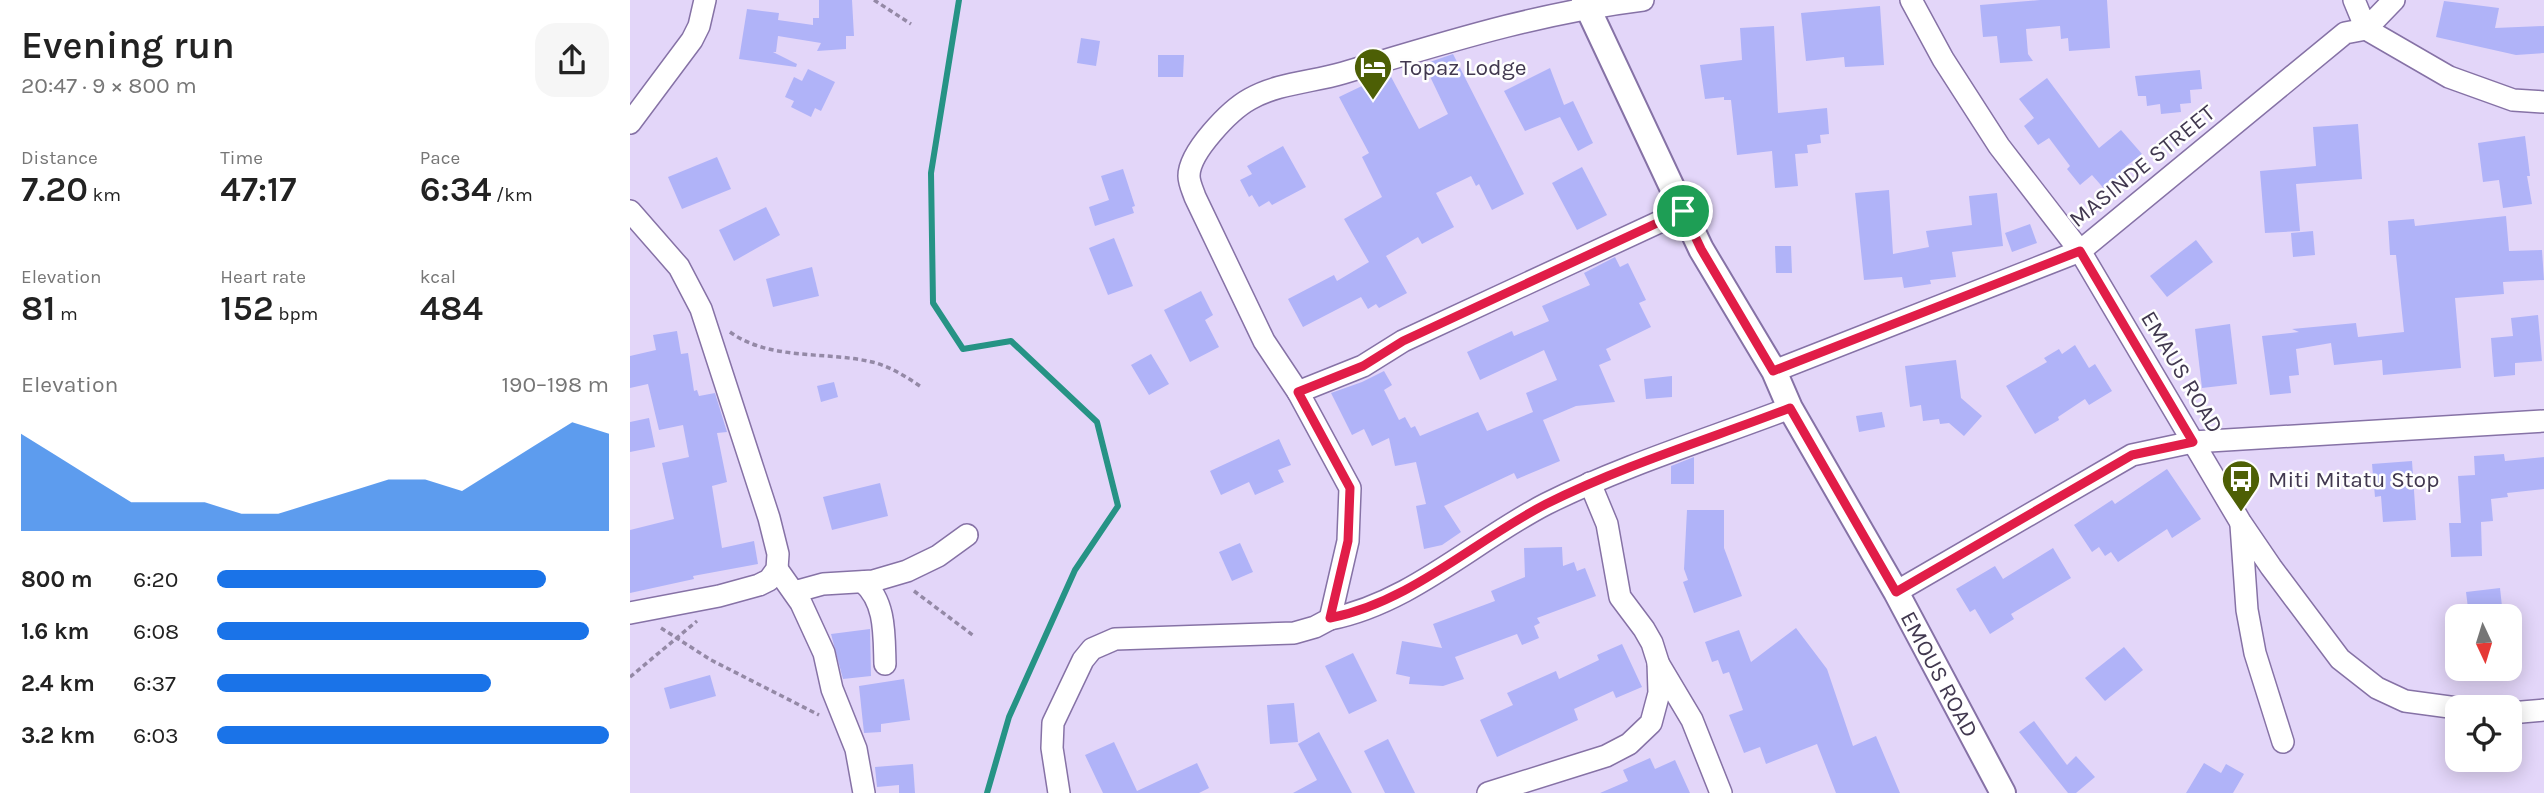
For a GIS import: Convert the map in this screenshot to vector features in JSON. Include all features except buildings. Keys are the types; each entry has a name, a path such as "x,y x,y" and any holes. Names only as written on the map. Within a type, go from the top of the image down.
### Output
{"street":[{"path":"630,123 692,40 699,26 705,0"},
{"path":"1330,618 1348,541 1350,488 1298,392 1264,341 1195,197 1189,175 1196,157 1225,117 1251,98 1284,86 1340,74 1460,37 1586,3 1643,0"},
{"name":"EMAUS ROAD","path":"1911,0 1943,59 1999,146 2080,251 2241,523 2340,659 2377,688 2406,701 2445,706"},
{"path":"2354,0 2366,29 2449,77 2513,100 2544,102"},
{"name":"MASINDE STREET","path":"1773,371 2080,251 2346,33 2366,29 2394,0"},
{"name":"EMOUS ROAD","path":"1586,3 1701,249 1773,371 1790,408 1896,592 2003,793"},
{"path":"630,211 679,267 701,309 769,518 778,554 777,569 769,580 759,585 719,596 630,613"},
{"path":"1298,392 1363,366 1403,341 1683,211"},
{"path":"1059,793 1052,748 1053,723 1083,660 1092,649 1115,639 1294,633 1315,627 1330,618 1364,610 1394,597 1543,506 1590,483 1790,408"},
{"path":"1896,592 2132,455 2193,442 2544,421"},
{"path":"1590,483 1607,524 1620,597 1644,629 1658,662 1692,720 1721,793"},
{"path":"2241,523 2247,610 2255,653 2283,742"},
{"path":"794,592 823,584 863,582 889,577 938,556 967,535"},
{"path":"777,569 794,592 824,653 832,689 856,749 864,793"},
{"path":"863,582 879,603 885,664"},
{"path":"1488,793 1606,756 1629,744 1651,723 1658,694 1658,662"},
{"path":"2522,712 2544,710"}],"path":[{"path":"874,0 911,24"},
{"path":"701,309 734,335 752,344 785,351 871,361 896,371 920,386"},
{"path":"889,577 921,595 974,636"},
{"path":"630,677 697,621 719,596"},
{"path":"676,638 774,693 847,726"}],"waterway":[{"path":"959,0 931,173 933,303 963,349 1011,341 1097,422 1118,506 1075,570 1009,717 987,793"}],"place":[{"name":"Topaz Lodge","path":"1373,101"},
{"name":"Miti Mitatu Stop","path":"2241,513"}],"route":[{"path":"1683,211 1701,249 1773,371 2080,251 2193,442 2132,455 1896,592 1790,408 1590,483 1543,506 1394,597 1349,615 1330,618 1348,541 1350,488 1298,392 1363,366 1403,341 1683,211"}]}
